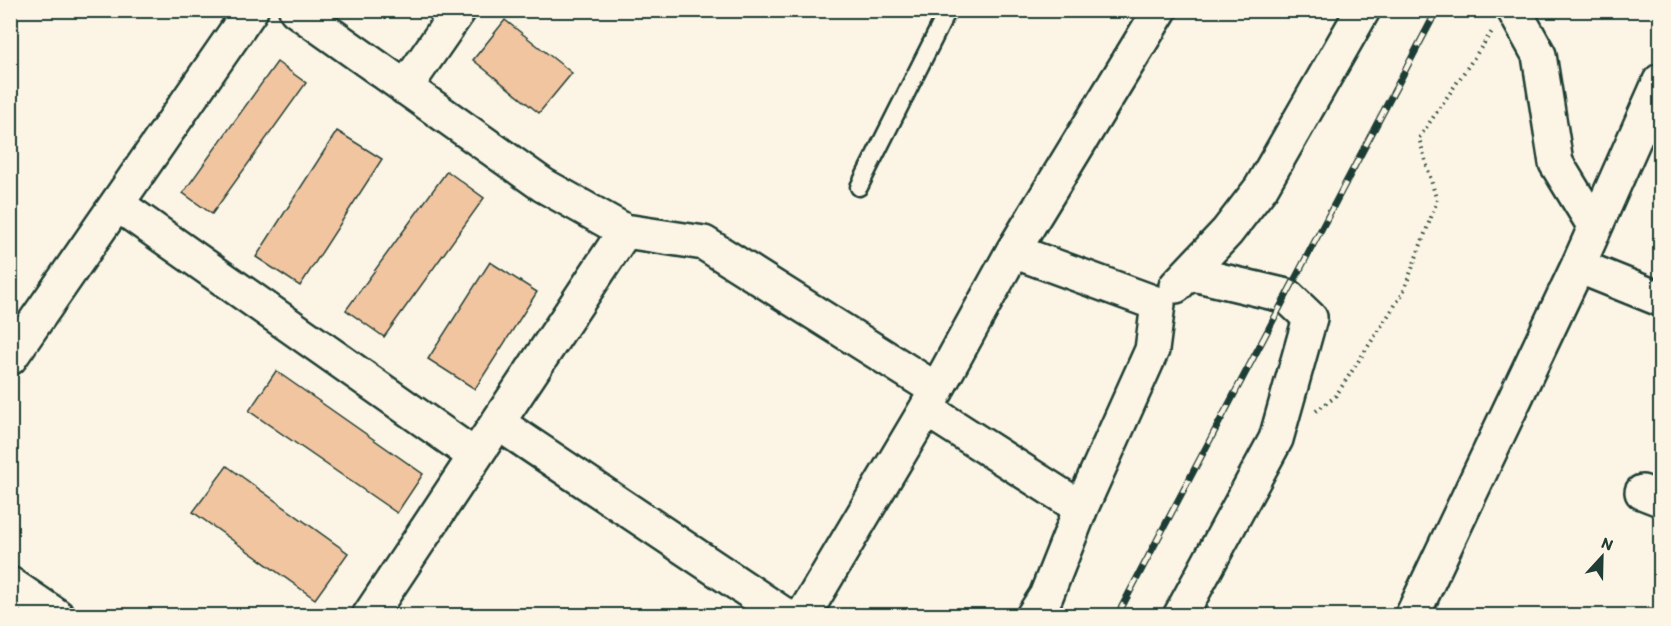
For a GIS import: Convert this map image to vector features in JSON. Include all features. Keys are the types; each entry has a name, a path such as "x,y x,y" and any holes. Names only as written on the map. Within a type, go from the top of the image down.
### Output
{"street":[{"path":"10,358 251,10"},
{"path":"296,10 543,185 625,231 704,243 931,400 1081,508"},
{"path":"405,88 459,10"},
{"path":"803,615 931,400 1013,251 1160,10"},
{"path":"1033,615 1046,596 1081,508 1152,350 1158,304 1227,232 1261,188 1363,10"},
{"path":"1506,15 1539,55 1556,163 1595,227"},
{"path":"1412,615 1578,266 1660,81"},
{"path":"117,204 475,456"},
{"path":"378,612 475,456 625,231"},
{"path":"1013,251 1158,304"},
{"path":"1578,266 1660,299"},
{"path":"1180,615 1276,439 1310,318 1287,296 1188,273"},
{"path":"498,423 786,615"},
{"path":"10,584 57,615"}],"lane":[{"path":"859,187 948,10"}],"path":[{"path":"1276,439 1335,397 1403,293 1437,201 1419,138 1506,15"}],"building":[{"path":"505,20 572,73 539,113 473,60"},
{"path":"277,62 306,83 212,214 183,193"},
{"path":"337,131 382,159 300,286 256,257"},
{"path":"447,171 484,198 384,337 346,310"},
{"path":"490,262 537,292 475,389 428,359"},
{"path":"276,371 423,474 397,513 249,411"},
{"path":"227,466 348,553 315,599 193,512"}],"railway":[{"path":"1117,616 1437,10"}]}
